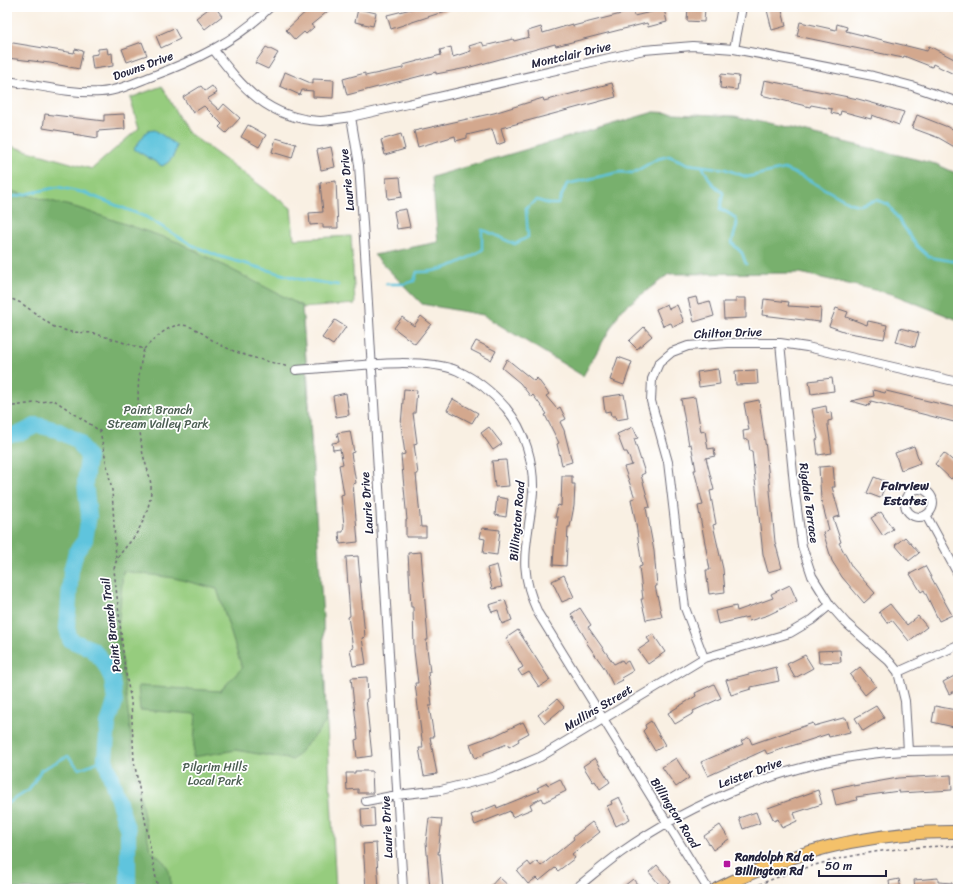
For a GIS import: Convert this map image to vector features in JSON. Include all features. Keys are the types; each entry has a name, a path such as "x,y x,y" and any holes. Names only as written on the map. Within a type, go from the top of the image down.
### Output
{"main road":[{"path":"717,889 745,874 794,855 838,844 884,836 924,832 958,832"}],"street":[{"name":"Downs Drive","path":"7,81 79,92 101,92 120,89 193,61 235,36 270,7"},
{"path":"734,49 742,7"},
{"name":"Montclair Drive","path":"213,49 240,83 265,104 292,116 322,121 351,116 644,50 693,46 734,49 873,76 912,86 958,102"},
{"name":"Laurie Drive","path":"351,116 359,165 403,889"},
{"name":"Chilton Drive","path":"704,658 685,608 668,462 651,401 652,379 660,363 672,352 688,346 728,343 780,343 807,347 958,382"},
{"name":"Rigdale Terrace","path":"780,343 795,494 802,546 812,576 830,605 846,623 889,660 898,672 905,701 908,752"},
{"name":"Billington Road","path":"296,370 424,363 457,371 481,383 494,394 515,419 523,433 532,465 532,492 524,558 526,581 538,614 708,889"},
{"path":"926,515 958,574"},
{"name":"Mullins Street","path":"366,801 397,795 441,790 493,777 540,757 704,658 790,633 812,620 830,605"},
{"path":"898,672 958,645"},
{"name":"Leister Drive","path":"575,889 621,852 667,824 722,795 779,774 851,757 880,753 958,750"}],"path":[{"path":"7,297 21,303 54,327 71,332 93,333 144,349"},
{"path":"116,559 135,535 146,512 151,491 142,449 138,406 139,370 144,349 170,328 183,325 194,328 216,343 239,354 296,370"},
{"name":"Paint Branch Trail","path":"7,407 54,400 100,432 112,490 116,559 114,570 125,669 132,712 134,761 158,889"},
{"path":"748,889 810,865 859,854 903,847 958,846"},
{"path":"224,889 228,885"}],"green space":[{"name":"Paint Branch Stream Valley Park","path":"162,86 186,131 291,208 294,239 351,236 355,304 302,308 308,383 336,889 7,889 7,145 92,169 139,128 130,98"},
{"path":"654,112 735,116 936,164 958,174 958,320 892,294 800,273 669,274 621,310 583,376 483,315 422,304 374,255 438,242 432,177"},
{"name":"Paint Branch Stream Valley Park","path":"7,190 78,208 178,242 302,306 323,618 326,722 293,760 236,750 193,757 196,714 140,710 138,686 220,691 242,668 217,589 174,578 123,571 118,629 134,761 150,850 167,866 170,876 170,889 7,889"}],"water":[{"path":"155,130 176,145 175,152 172,157 162,166 134,149 147,131"}],"building":[{"path":"211,7 215,7 222,16 205,29 196,18"},
{"path":"311,7 333,7 311,25 314,27 306,34 304,32 295,40 286,30"},
{"path":"419,7 455,8 391,29 387,15"},
{"path":"688,7 705,8 704,22 687,21"},
{"path":"781,7 786,26 772,30 767,10"},
{"path":"358,9 376,13 373,26 355,22"},
{"path":"664,9 667,22 648,27 647,23 556,46 555,44 467,68 436,74 436,72 347,95 343,79 365,73 365,76 403,68 403,65 441,55 440,50 451,47 453,57 471,51 469,46 482,42 484,46 513,39 514,41 529,37 528,31 541,27 543,33 573,24 573,26 633,11 634,16"},
{"path":"800,22 836,30 837,24 847,27 846,31 927,51 929,46 958,61 958,76 933,64 932,67 904,56 903,58 797,36"},
{"path":"174,28 180,39 161,48 156,36"},
{"path":"7,42 74,53 75,49 83,51 79,69 50,63 7,58"},
{"path":"142,42 147,55 127,62 122,49"},
{"path":"266,47 278,53 268,69 255,63"},
{"path":"107,48 108,54 112,53 113,66 93,69 91,55 98,54 98,49"},
{"path":"285,72 313,84 313,79 334,80 333,98 313,97 313,91 302,90 300,95 280,86"},
{"path":"721,74 739,76 737,90 720,88"},
{"path":"764,80 858,99 904,112 899,125 872,115 871,119 841,111 840,115 831,113 832,109 811,105 810,107 761,95"},
{"path":"612,83 616,97 501,128 505,142 497,145 492,129 467,135 467,138 456,141 455,136 418,147 414,131 494,113 543,98 544,101"},
{"path":"201,86 205,91 212,86 217,93 207,99 219,110 224,104 240,118 226,133 219,127 222,124 204,106 193,113 183,97"},
{"path":"45,114 104,121 104,115 124,114 125,129 98,131 98,138 73,134 74,133 43,128"},
{"path":"917,115 958,131 958,149 939,138 912,128"},
{"path":"248,125 266,135 259,147 241,137"},
{"path":"401,134 405,149 385,155 381,140"},
{"path":"276,138 296,144 292,158 272,152"},
{"path":"331,147 335,167 321,170 317,150"},
{"path":"400,177 402,197 388,199 386,178"},
{"path":"336,181 338,228 323,228 323,224 310,225 309,213 323,212 320,183"},
{"path":"406,209 410,227 397,229 394,211"},
{"path":"696,297 698,304 710,301 714,316 694,322 688,299"},
{"path":"736,298 746,298 746,318 724,319 723,302 736,302"},
{"path":"764,299 789,302 788,306 821,308 820,322 762,315"},
{"path":"667,304 669,309 677,305 684,322 673,327 671,323 663,326 656,309"},
{"path":"836,308 848,312 846,317 867,325 868,321 887,325 884,339 849,333 829,326"},
{"path":"421,316 431,324 415,344 394,328 402,317 414,326"},
{"path":"335,320 346,327 333,345 322,338"},
{"path":"644,327 652,336 637,349 629,341"},
{"path":"900,328 919,333 915,347 896,342"},
{"path":"476,341 496,351 491,360 471,350"},
{"path":"618,357 632,362 624,385 610,380"},
{"path":"507,359 534,381 537,378 549,394 546,396 557,409 560,407 566,419 560,422 564,430 572,462 562,465 557,444 559,443 545,415 547,414 533,395 531,397 520,383 502,368"},
{"path":"718,369 720,384 699,387 697,372"},
{"path":"757,370 758,384 736,385 735,371"},
{"path":"832,378 834,391 811,394 809,381"},
{"path":"404,389 417,390 415,413 413,413 417,443 414,444 418,474 416,474 421,527 426,527 426,537 406,537 407,520 401,455 405,454 401,425"},
{"path":"873,390 885,393 886,391 958,408 958,423 871,401 869,406 851,401 874,396"},
{"path":"346,393 349,415 336,417 333,396"},
{"path":"624,394 628,418 616,420 615,416 611,416 610,411 605,412 603,397"},
{"path":"695,397 701,432 705,431 708,449 714,448 715,456 706,458 714,490 710,491 716,524 713,525 723,569 725,592 709,594 706,570 710,570 698,506 703,505 694,470 696,470 691,444 689,445 681,399"},
{"path":"453,399 478,413 472,423 447,410"},
{"path":"759,400 766,449 775,542 782,568 768,572 763,554 752,451 750,451 748,439 744,440 743,431 749,430 744,403"},
{"path":"826,406 827,413 831,412 832,420 828,421 828,426 832,453 818,455 816,440 818,439 812,409"},
{"path":"489,427 502,444 493,450 481,433"},
{"path":"633,427 638,438 634,439 645,473 641,475 650,507 646,508 654,551 657,586 655,586 662,617 646,620 641,599 643,599 639,567 642,566 631,499 635,498 624,467 632,465 627,452 624,452 617,434"},
{"path":"350,431 354,452 351,453 356,483 353,484 358,542 340,544 339,532 343,532 344,525 341,495 344,494 339,465 343,464 340,449 333,450 332,443 339,442 337,433"},
{"path":"914,446 920,463 901,470 895,453"},
{"path":"944,453 958,465 958,471 951,479 935,464"},
{"path":"506,460 509,486 495,487 492,461"},
{"path":"833,466 835,487 832,487 840,516 833,518 841,542 839,543 852,567 875,593 864,603 842,577 832,561 823,532 829,530 821,499 819,467"},
{"path":"562,476 572,476 572,484 575,484 574,506 570,527 568,527 566,566 553,565 558,517 555,517 558,505 561,506"},
{"path":"874,477 887,482 880,498 867,493"},
{"path":"497,497 508,499 506,517 495,515"},
{"path":"881,512 893,529 883,536 871,518"},
{"path":"482,528 500,530 497,555 483,553 485,539 480,538"},
{"path":"905,537 919,553 909,561 895,545"},
{"path":"421,552 428,640 426,640 430,672 428,672 432,706 429,706 434,737 430,737 437,774 424,776 419,748 423,748 415,683 418,683 414,651 413,607 411,607 408,553"},
{"path":"358,556 365,637 362,638 366,664 353,666 350,649 353,648 348,617 350,616 346,557"},
{"path":"497,565 502,587 492,589 487,568"},
{"path":"925,566 952,615 939,621 924,590 921,592 910,574"},
{"path":"564,575 574,597 562,602 552,581"},
{"path":"790,585 797,601 768,615 749,621 748,617 718,624 715,611 736,606 737,611 773,598 771,594"},
{"path":"505,600 512,620 502,624 498,610 492,612 489,605"},
{"path":"890,604 907,625 918,616 927,627 909,641 892,620 887,623 879,612"},
{"path":"580,608 591,625 588,627 614,664 622,660 624,663 628,661 633,671 621,678 623,680 613,685 605,669 586,642 587,641 571,614"},
{"path":"518,630 550,680 539,687 529,672 522,676 518,670 523,667 506,638"},
{"path":"653,634 665,652 648,664 638,650 650,642 647,638"},
{"path":"840,650 841,662 819,663 818,651"},
{"path":"805,655 813,668 795,678 787,664"},
{"path":"776,667 779,681 751,687 751,689 731,695 726,680"},
{"path":"860,667 876,686 865,695 850,675"},
{"path":"958,674 958,689 949,694 943,682"},
{"path":"367,677 368,699 366,699 372,756 357,758 355,740 358,739 351,678"},
{"path":"714,684 721,698 693,711 694,713 675,724 668,713 696,696 695,693"},
{"path":"557,699 564,707 545,723 538,715"},
{"path":"876,706 884,718 863,731 855,718"},
{"path":"935,706 956,710 955,715 958,716 958,728 932,722"},
{"path":"846,718 850,732 829,737 828,734 767,754 765,750 708,776 701,762 743,744 741,741 749,737 752,744 813,723 814,726"},
{"path":"651,721 665,745 655,751 643,731 646,728 645,725"},
{"path":"523,722 529,733 518,739 519,741 509,747 507,744 475,758 470,744 492,737"},
{"path":"595,758 610,782 600,789 595,781 593,782 583,766"},
{"path":"676,758 689,778 676,787 662,767"},
{"path":"355,771 372,771 373,793 358,793 358,789 347,790 346,773 355,773"},
{"path":"951,775 952,790 899,793 899,791 856,797 857,800 836,805 832,789 853,784 853,786 898,778"},
{"path":"560,779 566,791 544,802 542,798 530,804 532,809 512,817 510,811 475,825 471,815 496,805 497,808 539,791 537,788 547,783 548,785"},
{"path":"818,790 822,804 794,813 797,821 782,828 778,819 774,821 768,808"},
{"path":"619,797 630,819 616,826 607,806 612,804 611,801"},
{"path":"374,808 375,826 362,827 361,809"},
{"path":"756,812 760,823 743,829 739,818"},
{"path":"429,818 442,819 438,854 440,854 443,889 430,889 426,842"},
{"path":"592,822 600,832 572,854 575,858 558,871 555,868 539,881 536,878 528,884 517,871 528,862 531,866 537,861 541,866"},
{"path":"720,825 729,839 713,850 704,836"},
{"path":"376,843 379,889 366,889 363,844"},
{"path":"657,865 671,882 663,889 649,872"},
{"path":"499,877 512,889 488,889"},
{"path":"938,878 938,882 952,883 952,889 915,889 914,880"},
{"path":"633,879 641,889 620,889"},
{"path":"899,879 901,889 890,889 889,881"}],"waterway":[{"path":"386,284 404,284 414,281 417,272 443,269 482,250 482,230 515,244 528,237 526,208 537,200 549,204 558,204 567,184 620,172 633,173 657,159 669,156 688,164 725,169 747,177 784,169 805,178 850,203 859,205 876,200 888,204 917,246 929,257 958,262"},
{"path":"702,166 711,182 723,193 720,209 736,219 737,226 732,243 742,253 746,264"},
{"path":"7,198 58,187 85,193 146,217 192,245 218,256 299,279 338,285"},
{"path":"7,436 21,433 37,425 57,430 78,441 88,457 85,483 89,516 85,540 76,552 71,571 67,628 70,640 92,649 103,661 112,679 115,702 108,724 105,759 128,831 128,889"},
{"path":"7,804 29,790 41,770 68,756 79,769 105,759"}],"place":[{"name":"Randolph Rd at Billington Rd","path":"727,864"}],"district":[{"name":"Fairview Estates","path":"905,492"}],"park label":[{"name":"Pilgrim Hills Local Park","path":"215,774"}]}
